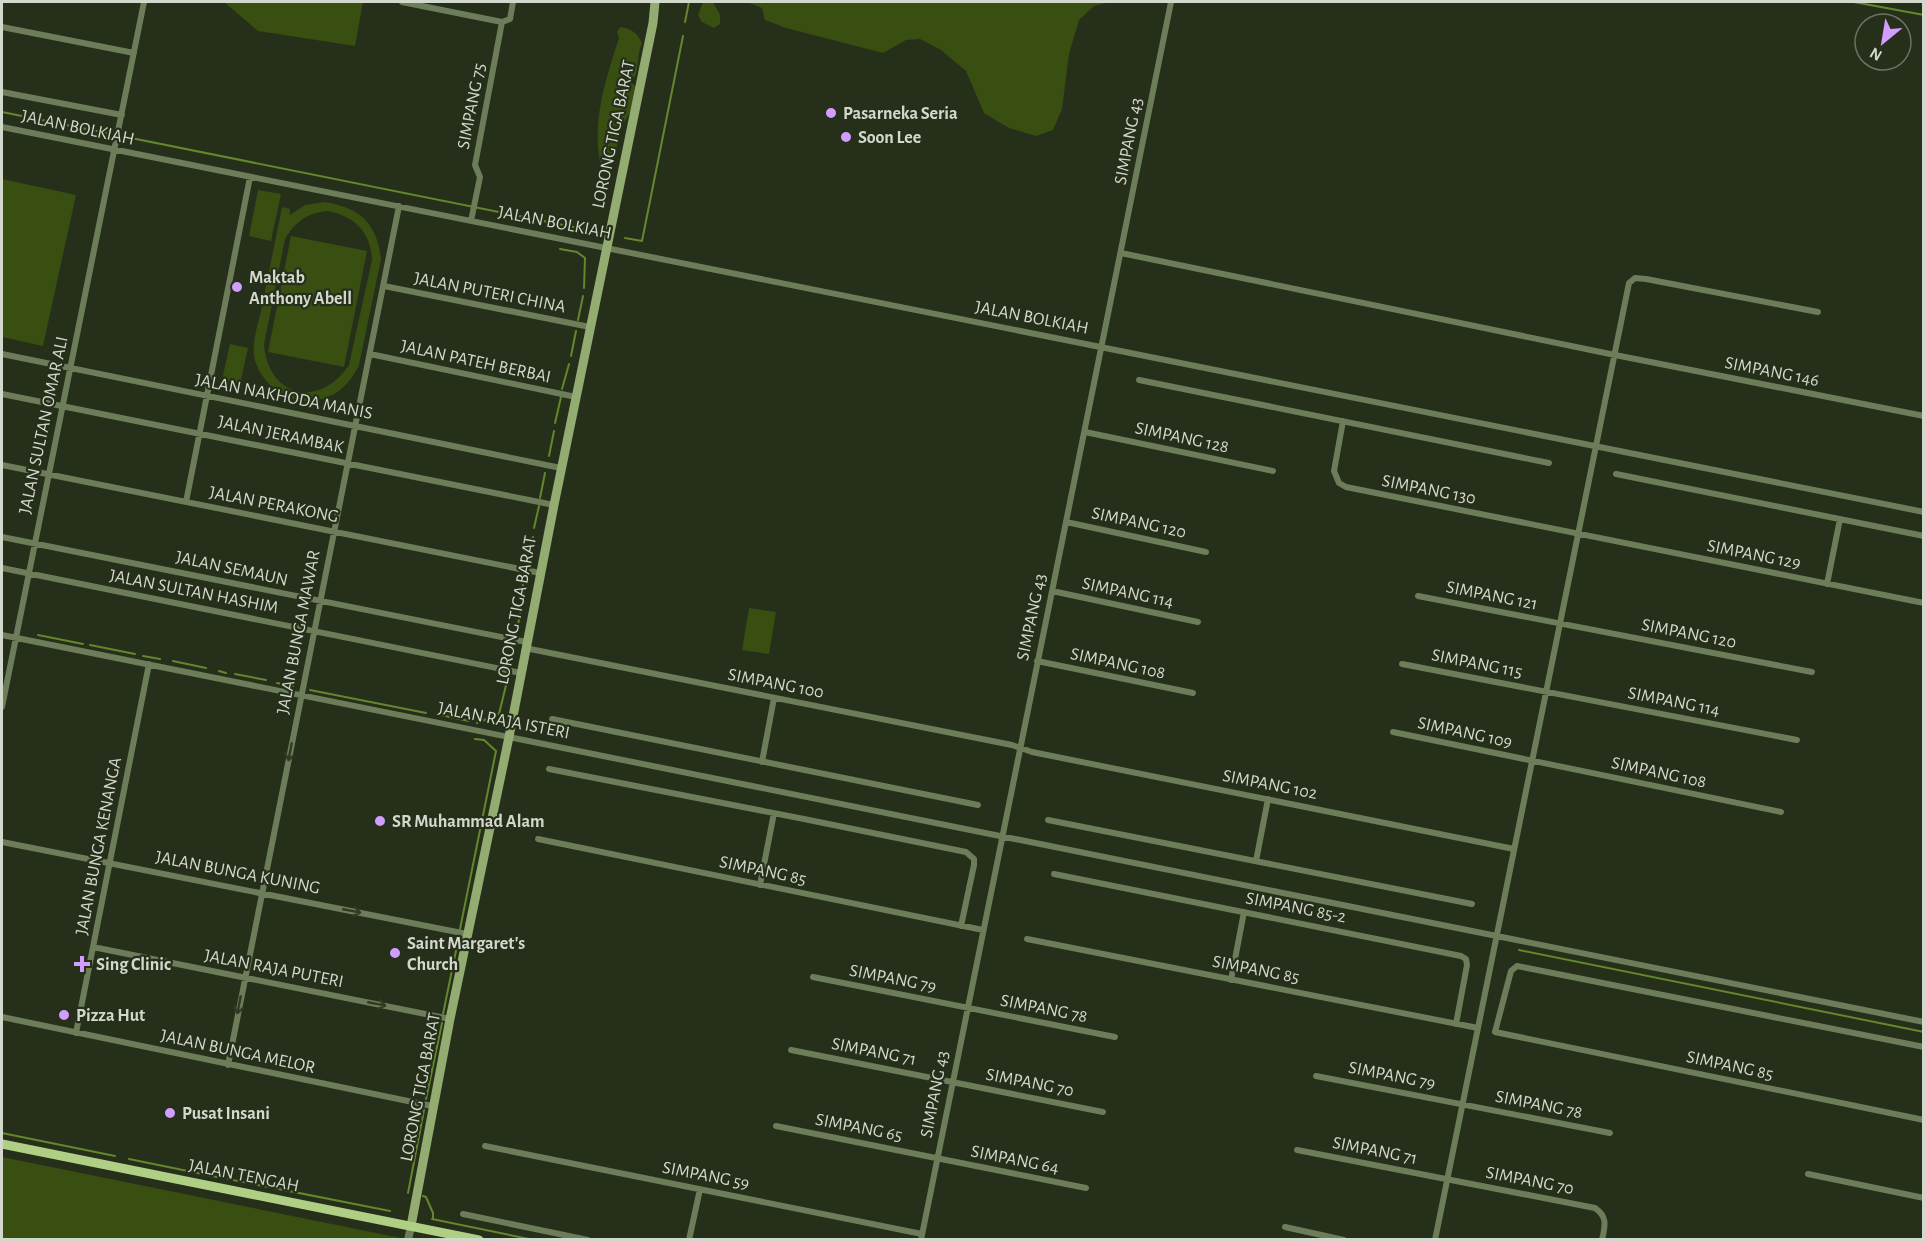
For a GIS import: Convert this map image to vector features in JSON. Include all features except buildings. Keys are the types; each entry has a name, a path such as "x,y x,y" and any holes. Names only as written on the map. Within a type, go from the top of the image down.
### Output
{"main road":[{"name":"LORONG TIGA BARAT","path":"411,1226 432,1106 509,737 561,468 653,23 655,2"},
{"name":"JALAN TENGAH","path":"2,1144 479,1239"}],"street":[{"name":"JALAN SULTAN OMAR ALI","path":"2,707 144,2"},
{"path":"402,2 502,22"},
{"name":"SIMPANG 75","path":"472,217 480,177 475,165 502,22 510,19 513,2"},
{"name":"SIMPANG 43","path":"921,1237 1172,2"},
{"path":"2,27 134,53"},
{"path":"2,92 122,115"},
{"name":"JALAN BOLKIAH","path":"2,126 249,177 399,206 472,217 607,248 1923,512"},
{"path":"186,502 249,177"},
{"name":"JALAN BUNGA MAWAR","path":"228,1065 399,206"},
{"name":"SIMPANG 146","path":"1121,253 1923,416"},
{"path":"1435,1239 1629,283 1635,278 1818,312"},
{"name":"JALAN PUTERI CHINA","path":"384,286 590,327"},
{"name":"JALAN NAKHODA MANIS","path":"2,354 561,468"},
{"name":"JALAN PATEH BERBAI","path":"370,354 576,397"},
{"path":"1139,380 1549,463"},
{"name":"JALAN JERAMBAK","path":"2,394 554,505"},
{"name":"SIMPANG 130","path":"1343,422 1334,471 1336,480 1342,486 1578,534"},
{"name":"SIMPANG 128","path":"1085,432 1273,471"},
{"name":"JALAN PERAKONG","path":"2,465 540,573"},
{"path":"1616,474 1923,536"},
{"path":"1827,584 1840,519"},
{"name":"SIMPANG 120","path":"1066,522 1206,552"},
{"name":"SIMPANG 129","path":"1578,534 1923,603"},
{"name":"JALAN SEMAUN","path":"2,537 526,645"},
{"name":"JALAN SULTAN HASHIM","path":"2,568 521,673"},
{"name":"SIMPANG 114","path":"1052,591 1198,622"},
{"name":"SIMPANG 121","path":"1418,596 1560,623"},
{"name":"SIMPANG 120","path":"1560,623 1812,672"},
{"name":"JALAN RAJA ISTERI","path":"2,635 1923,1022"},
{"name":"SIMPANG 100","path":"526,645 1020,748"},
{"name":"SIMPANG 108","path":"1037,662 1193,693"},
{"name":"SIMPANG 115","path":"1402,663 1546,691"},
{"name":"JALAN BUNGA KENANGA","path":"76,1033 149,664"},
{"name":"SIMPANG 114","path":"1546,691 1797,740"},
{"path":"762,762 774,698"},
{"path":"552,719 978,805"},
{"name":"SIMPANG 109","path":"1393,732 1532,761"},
{"name":"SIMPANG 102","path":"1020,748 1514,849"},
{"name":"SIMPANG 108","path":"1532,761 1780,812"},
{"path":"549,769 954,849 970,855 974,860 974,865 961,926"},
{"path":"1256,861 1268,800"},
{"path":"760,885 774,813"},
{"path":"1048,820 1472,904"},
{"name":"SIMPANG 85","path":"538,839 982,930"},
{"name":"JALAN BUNGA KUNING","path":"2,842 468,934"},
{"name":"SIMPANG 85-2","path":"1054,874 1461,956 1466,959 1467,965 1456,1024"},
{"path":"1231,980 1244,912"},
{"name":"SIMPANG 85","path":"1027,939 1478,1029"},
{"name":"JALAN RAJA PUTERI","path":"93,947 450,1019"},
{"name":"SIMPANG 85","path":"1923,1047 1517,966 1511,970 1495,1032 1923,1120"},
{"name":"SIMPANG 79","path":"813,977 967,1008"},
{"name":"SIMPANG 78","path":"967,1008 1115,1037"},
{"name":"JALAN BUNGA MELOR","path":"2,1017 432,1106"},
{"name":"SIMPANG 71","path":"791,1050 952,1082"},
{"name":"SIMPANG 79","path":"1316,1076 1462,1104"},
{"name":"SIMPANG 70","path":"952,1082 1103,1112"},
{"name":"SIMPANG 78","path":"1462,1104 1610,1133"},
{"name":"SIMPANG 65","path":"776,1126 937,1158"},
{"name":"SIMPANG 59","path":"485,1146 700,1189 921,1237"},
{"name":"SIMPANG 71","path":"1297,1150 1448,1179"},
{"name":"SIMPANG 64","path":"937,1158 1086,1188"},
{"path":"1808,1174 1923,1198"},
{"name":"SIMPANG 70","path":"1448,1179 1595,1208 1604,1216 1606,1222 1602,1239"},
{"path":"689,1239 700,1189"},
{"path":"463,1214 588,1239"},
{"path":"408,1239 411,1226"},
{"path":"1285,1227 1344,1239"}],"green space":[{"path":"224,2 363,2 355,46 258,31"},
{"path":"703,2 715,2 720,15 720,24 714,28 702,22 698,15"},
{"path":"747,2 1111,2 1094,6 1079,20 1069,54 1062,109 1053,130 1036,136 1009,128 984,113 966,71 941,50 920,39 906,40 883,53 786,28 765,20 762,8"},
{"path":"620,27 633,32 642,43 635,77 629,80 636,87 631,111 618,132 616,156 610,169 602,171 598,120"},
{"path":"2,179 76,195 43,346 2,337"},
{"path":"258,190 281,194 271,241 249,236"},
{"path":"324,202 336,204 356,213 370,226 379,246 381,259 359,365 340,390 319,400 300,401 282,394 267,382 257,365 254,351 282,207 290,209 290,215 305,205","holes":["328,211 353,221 359,227 368,241 372,260 349,365 337,379 324,388 310,392 297,391 285,386 275,376 268,362 264,344 285,239 293,227 308,216"]},
{"path":"291,236 367,251 344,367 268,352"},
{"path":"230,344 248,348 240,384 222,380"},
{"path":"749,608 776,612 769,654 742,650"},
{"path":"2,1157 401,1238 2,1239"}],"waterway":[{"path":"685,22 689,2"},
{"path":"1854,2 1924,15"},
{"path":"625,238 642,241 683,36"},
{"path":"2,112 593,231"},
{"path":"560,249 577,252 585,258 584,288"},
{"path":"578,320 583,296"},
{"path":"571,356 576,331"},
{"path":"562,389 569,364"},
{"path":"555,423 561,397"},
{"path":"549,456 554,431"},
{"path":"540,498 545,473"},
{"path":"534,528 539,506"},
{"path":"524,566 533,537"},
{"path":"522,576 524,599 522,605"},
{"path":"516,635 520,614"},
{"path":"38,635 83,644"},
{"path":"90,645 135,654"},
{"path":"510,666 514,645"},
{"path":"143,656 160,659"},
{"path":"173,661 206,668"},
{"path":"219,671 226,673"},
{"path":"235,674 266,680"},
{"path":"477,723 499,714 508,677"},
{"path":"277,683 293,686"},
{"path":"310,690 426,713"},
{"path":"436,714 469,721"},
{"path":"460,929 496,751 484,740 475,739"},
{"path":"443,1014 459,936"},
{"path":"1519,950 1924,1032"},
{"path":"426,1099 442,1023"},
{"path":"408,1193 424,1110"},
{"path":"2,1133 115,1156"},
{"path":"129,1159 217,1177"},
{"path":"228,1179 390,1211"},
{"path":"423,1196 426,1197 433,1213 433,1219"},
{"path":"432,1219 534,1240"}],"place":[{"name":"Pasarneka Seria","path":"831,113"},
{"name":"Soon Lee","path":"846,137"},
{"name":"Maktab Anthony Abell","path":"237,287"},
{"name":"SR Muhammad Alam","path":"380,821"},
{"name":"Saint Margaret's Church","path":"395,953"},
{"name":"Sing Clinic","path":"82,964"},
{"name":"Pizza Hut","path":"64,1015"},
{"name":"Pusat Insani","path":"170,1113"}]}
